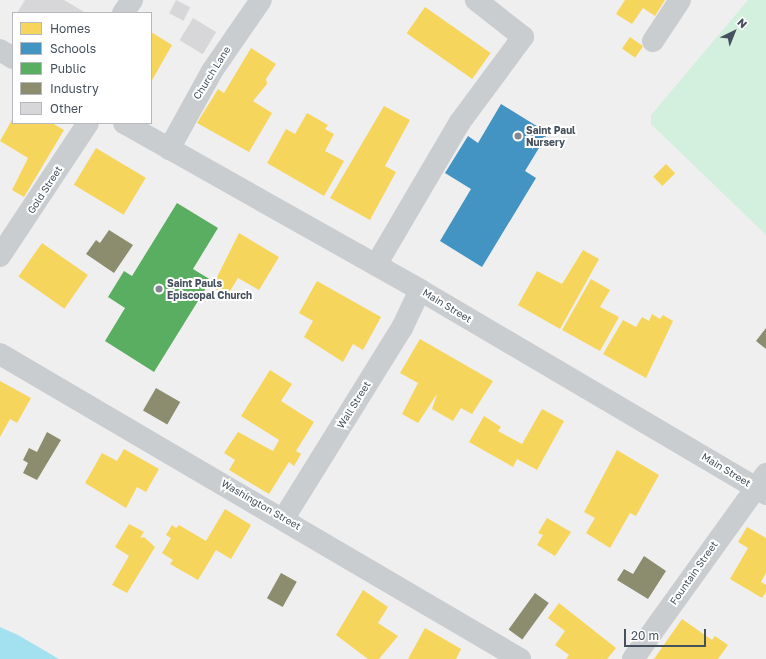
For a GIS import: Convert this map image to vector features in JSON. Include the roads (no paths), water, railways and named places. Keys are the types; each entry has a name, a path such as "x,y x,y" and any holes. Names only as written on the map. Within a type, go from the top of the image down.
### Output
{"street":[{"path":"124,12 132,0"},
{"name":"Church Lane","path":"169,149 212,71 261,0"},
{"path":"376,265 460,122 523,37 476,0"},
{"path":"653,41 680,0"},
{"path":"0,50 12,57"},
{"name":"Gold Street","path":"0,256 87,124"},
{"name":"Main Street","path":"126,124 762,485"},
{"name":"Wall Street","path":"284,518 402,328 420,290"},
{"name":"Washington Street","path":"0,354 284,518 520,659"},
{"name":"Fountain Street","path":"633,659 762,485"}],"water":[{"path":"0,627 18,635 59,659 0,659"}],"place":[{"name":"Saint Paul Nursery","path":"518,136"},
{"name":"Saint Pauls Episcopal Church","path":"159,289"}]}
